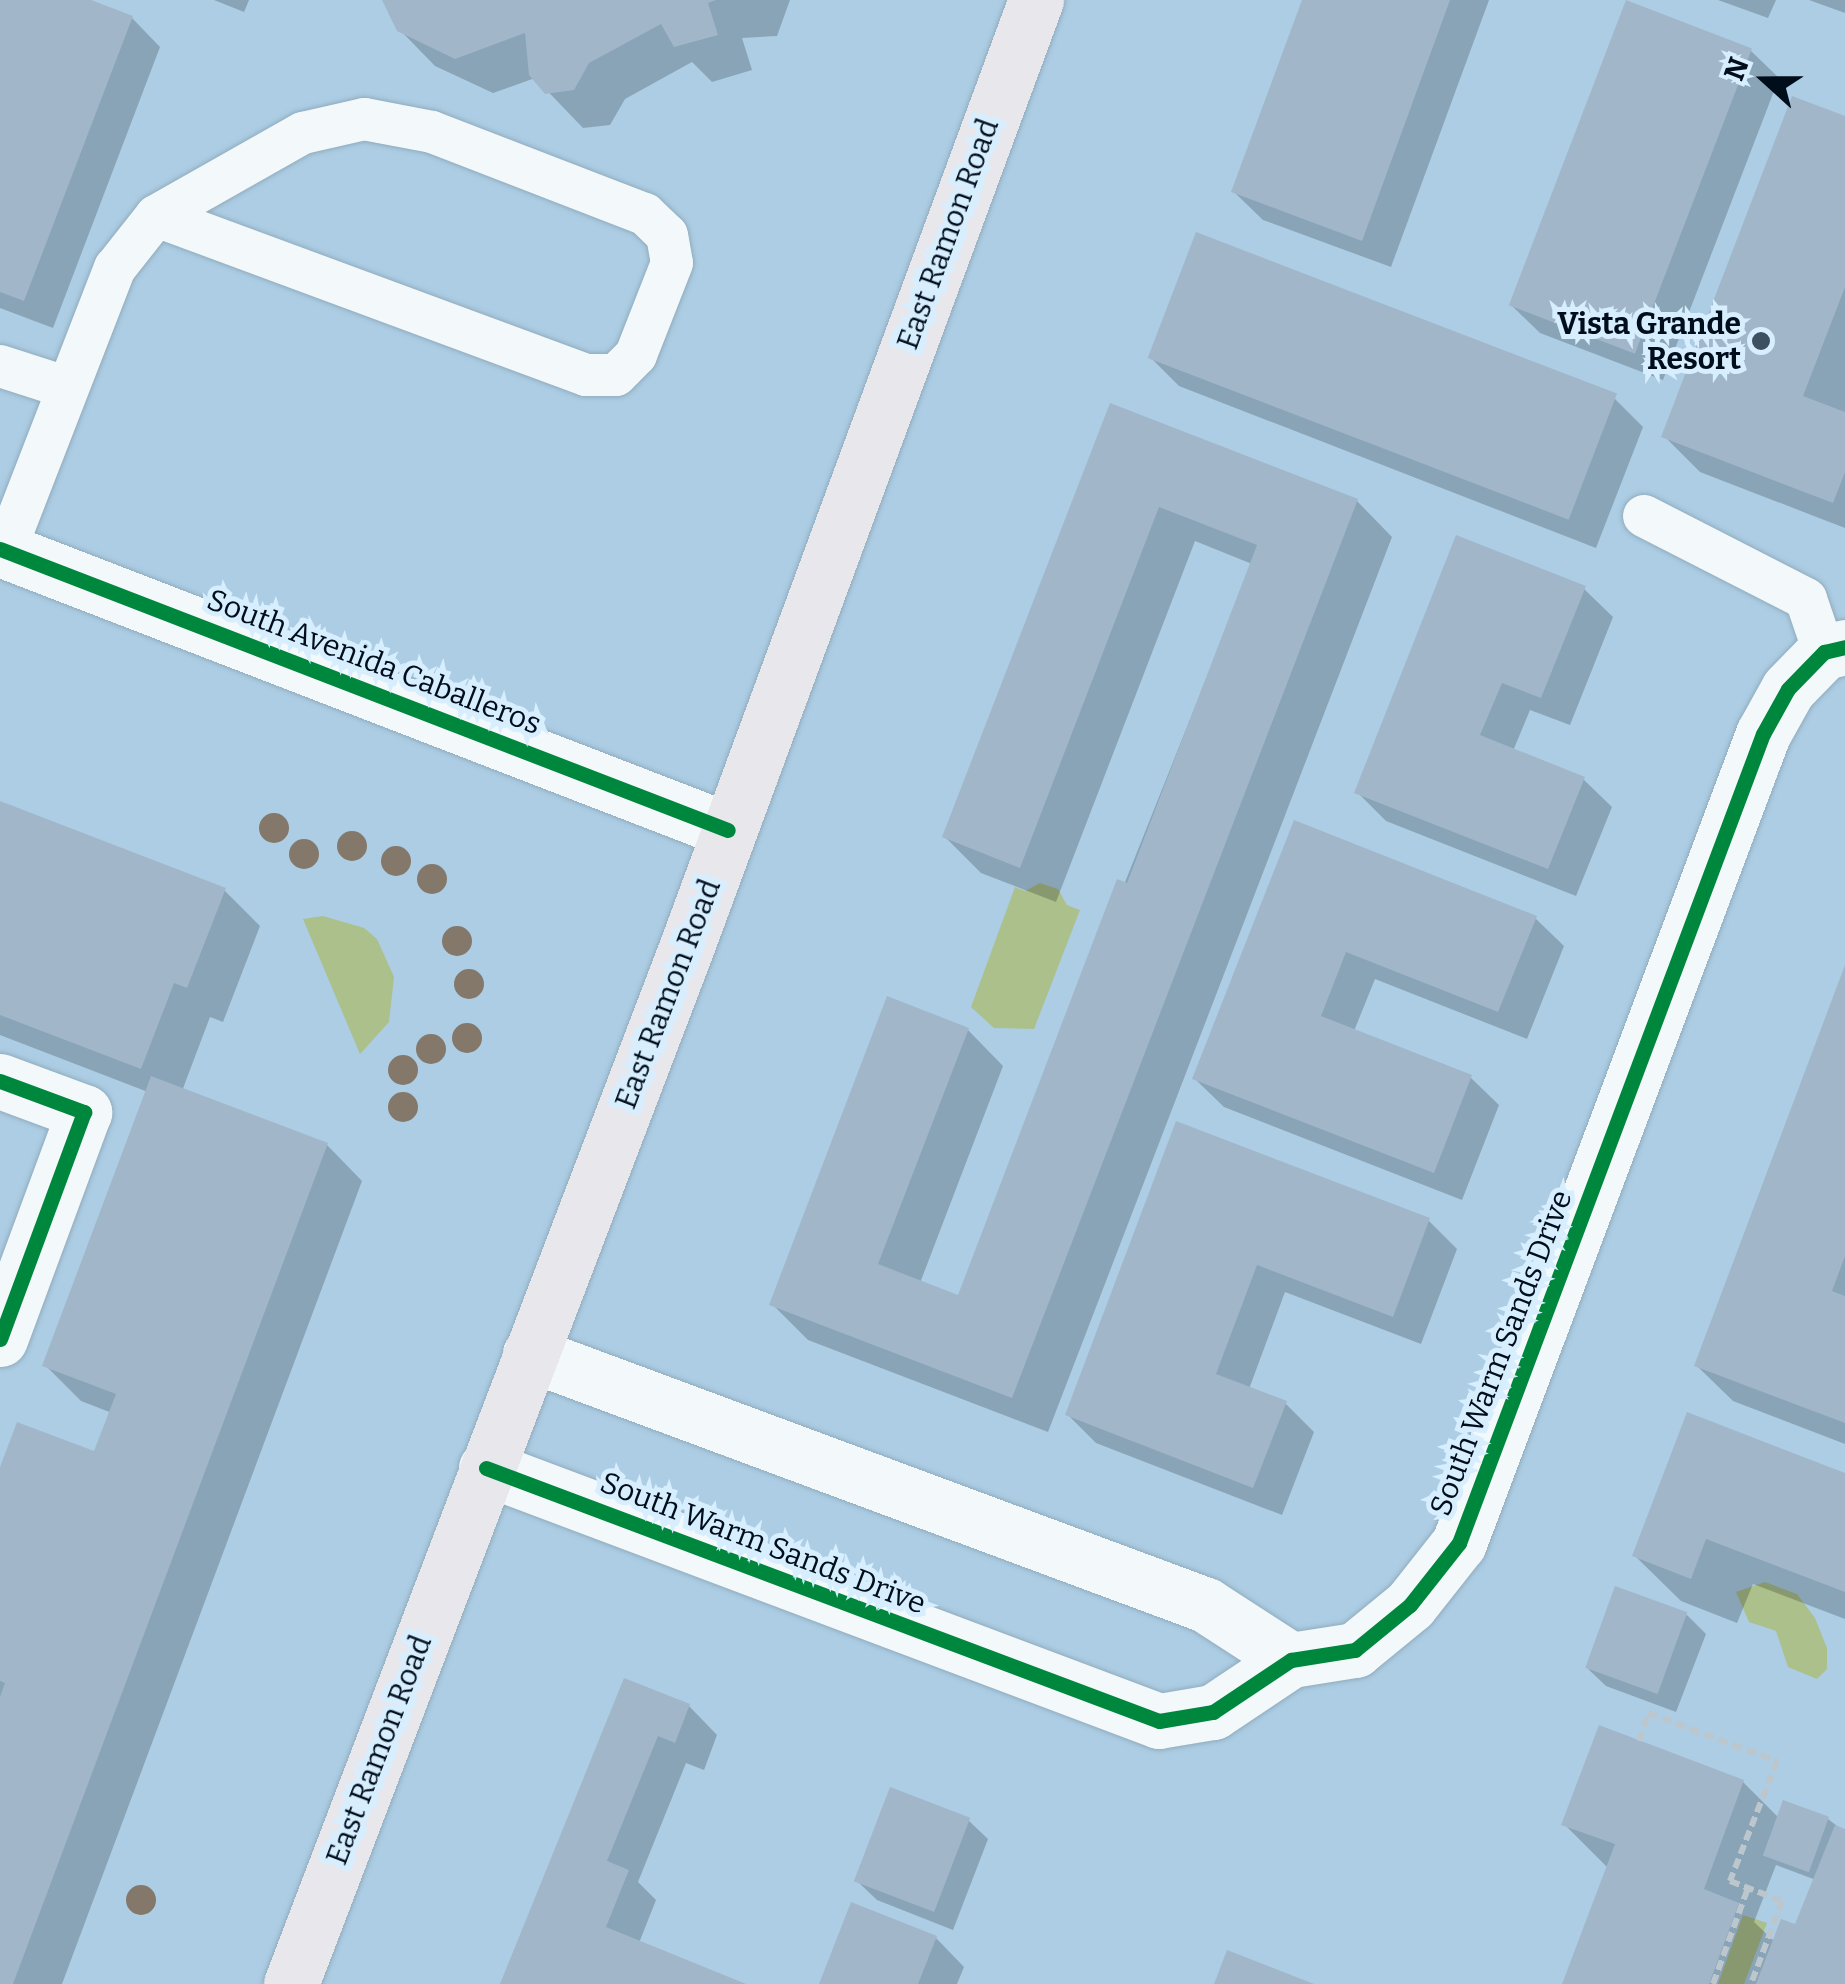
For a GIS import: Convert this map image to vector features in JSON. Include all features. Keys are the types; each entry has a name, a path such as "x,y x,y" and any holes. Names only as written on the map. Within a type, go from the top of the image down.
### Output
{"main road":[{"name":"East Ramon Road","path":"291,1984 728,830 1036,0"}],"street":[{"name":"South Avenida Caballeros","path":"3,550 728,830"},
{"name":"South Warm Sands Drive","path":"486,1468 1159,1721 1213,1712 1291,1660 1354,1650 1410,1605 1459,1544 1763,734 1788,688 1834,649"},
{"path":"0,1081 84,1112 0,1339"},
{"path":"530,1354 1206,1605 1291,1660"}],"lane":[{"path":"3,550 115,268 156,216 303,133 364,118 432,132 628,207 666,235 672,263 636,355 616,375 586,375 156,216"},
{"path":"0,366 68,388"},
{"path":"1644,516 1806,599 1834,649"}],"path":[{"path":"1639,1740 1648,1714 1777,1761 1730,1881 1782,1901 1751,1984"},
{"path":"1713,1984 1748,1888"}],"shaded area":[{"path":"1040,883 1058,889 1067,905 1080,910 1034,1029 994,1028 971,1007 1015,887 1025,891"},
{"path":"323,916 364,928 377,939 394,977 389,1022 360,1054 303,919"},
{"path":"1765,1582 1797,1594 1815,1618 1827,1648 1827,1669 1817,1679 1788,1667 1776,1631 1749,1622 1736,1592"},
{"path":"1743,1915 1767,1923 1744,1984 1718,1984"}],"building":[{"path":"0,0 91,0 133,16 24,301 0,292"},
{"path":"382,0 716,0 708,3 718,35 674,47 661,24 589,63 574,90 545,94 529,75 525,33 455,59 397,31"},
{"path":"1302,0 1450,0 1362,241 1231,192"},
{"path":"1626,0 1752,48 1635,354 1509,305"},
{"name":"Vista Grande Resort","path":"1792,96 1845,116 1845,287 1803,396 1845,412 1845,472 1833,503 1661,437"},
{"path":"1196,232 1617,394 1569,520 1148,358"},
{"path":"1110,403 1358,499 1012,1398 769,1305 887,996 969,1028 878,1264 958,1295 1117,879 1127,883 1257,545 1159,507 1020,868 942,837"},
{"path":"1456,535 1586,586 1541,698 1502,683 1480,735 1585,777 1548,869 1354,793"},
{"path":"0,801 226,888 187,988 174,983 141,1069 0,1015"},
{"path":"1294,820 1537,916 1498,1012 1346,952 1321,1016 1472,1075 1434,1173 1192,1079"},
{"path":"1845,965 1845,1256 1832,1291 1845,1296 1845,1423 1694,1366"},
{"path":"151,1076 328,1143 13,1984 0,1984 0,1697 5,1683 0,1681 0,1467 17,1422 94,1451 116,1394 42,1366"},
{"path":"1176,1121 1430,1218 1393,1317 1257,1265 1216,1374 1287,1401 1253,1488 1065,1415"},
{"path":"1687,1412 1845,1473 1845,1592 1706,1539 1691,1579 1632,1556"},
{"path":"1615,1586 1687,1612 1658,1694 1585,1668"},
{"path":"624,1678 690,1704 675,1743 658,1736 607,1861 629,1870 606,1927 746,1984 500,1984"},
{"path":"1599,1725 1744,1780 1704,1889 1739,1903 1709,1984 1562,1984 1615,1844 1561,1825"},
{"path":"890,1787 970,1818 934,1912 854,1881"},
{"path":"1783,1800 1829,1817 1809,1872 1763,1855"},
{"path":"1835,1825 1845,1829 1845,1984 1756,1984 1781,1919 1795,1924"},
{"path":"851,1902 937,1936 918,1984 819,1984"},
{"path":"1227,1950 1314,1984 1214,1984"}],"cycle path":[{"path":"0,549 728,830"},
{"path":"486,1468 1159,1721 1213,1712 1291,1660 1355,1650 1410,1605 1459,1543 1763,734 1788,689 1824,652 1845,647"},
{"path":"0,1081 84,1112 0,1339"}],"place":[{"name":"Vista Grande Resort","path":"1761,341"}]}
